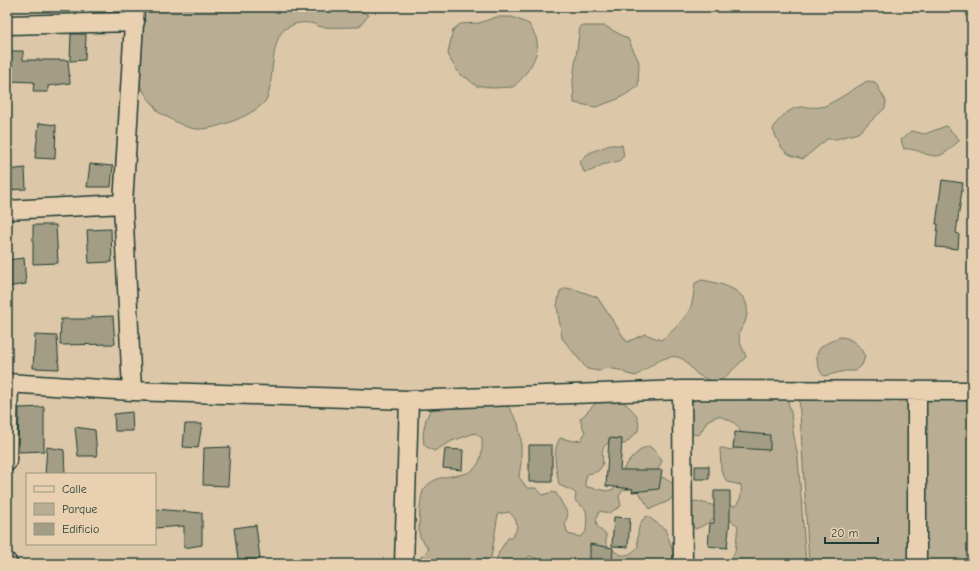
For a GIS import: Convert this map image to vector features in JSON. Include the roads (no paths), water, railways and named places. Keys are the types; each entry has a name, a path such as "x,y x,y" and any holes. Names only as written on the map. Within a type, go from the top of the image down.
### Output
{"street":[{"path":"7,25 135,15 124,204 132,391"},
{"path":"7,210 124,204"},
{"path":"7,462 8,383 132,391 409,400 682,390 972,392"},
{"path":"682,390 683,564"},
{"path":"917,391 917,564"},
{"path":"404,564 409,400"}]}
